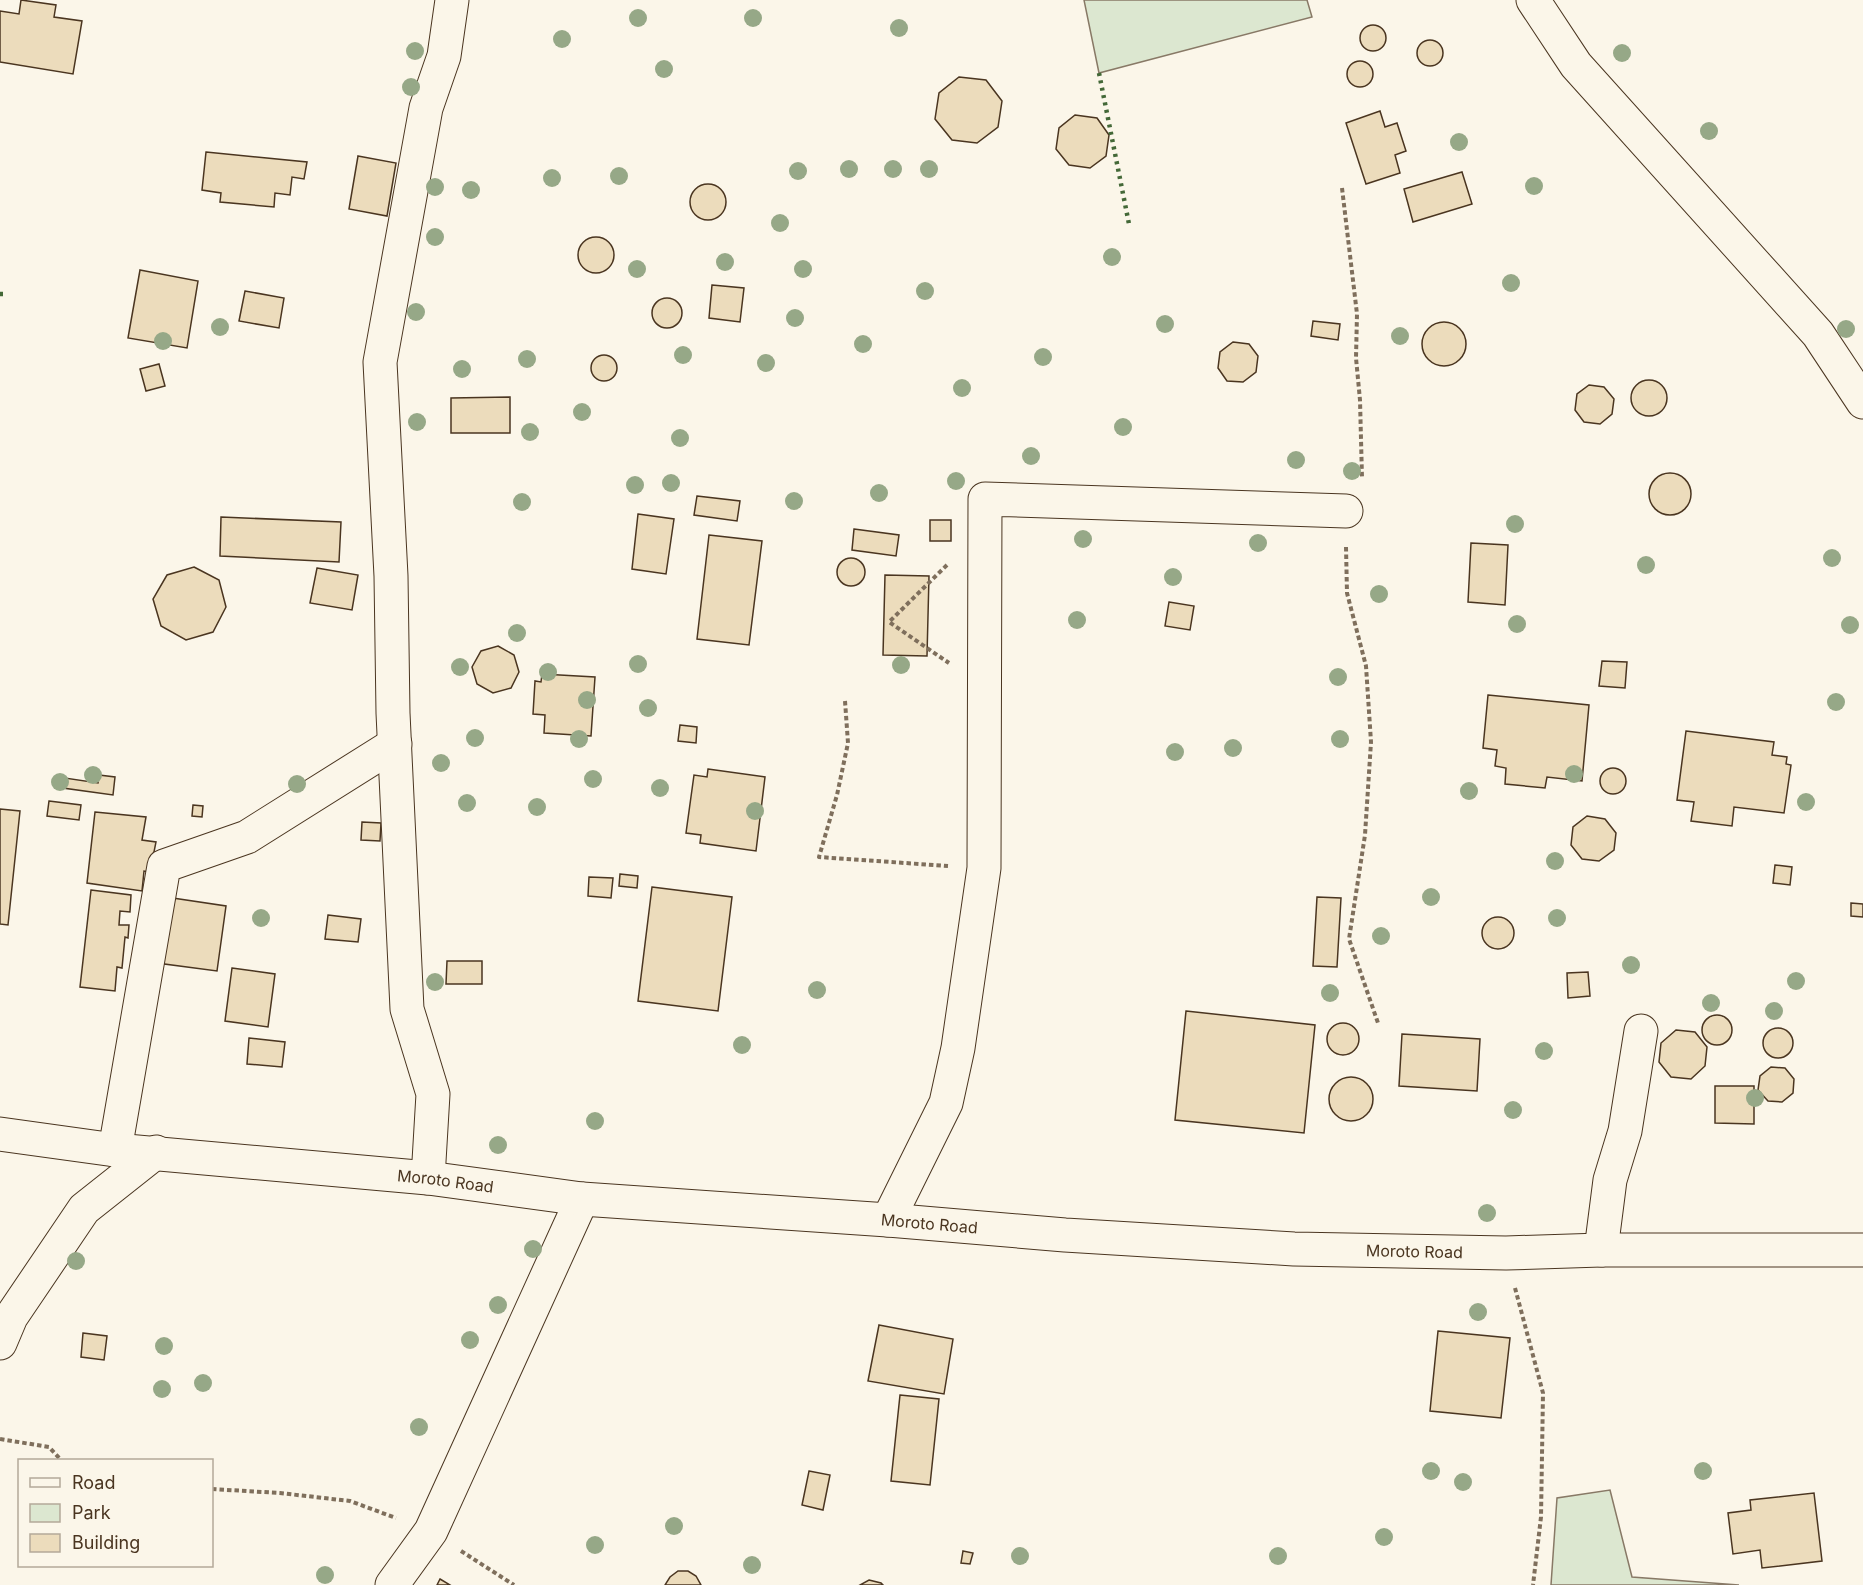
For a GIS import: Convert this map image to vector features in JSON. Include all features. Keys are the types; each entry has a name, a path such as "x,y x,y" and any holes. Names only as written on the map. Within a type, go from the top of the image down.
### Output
{"street":[{"path":"428,1178 433,1094 407,1009 381,362 426,108 444,56 452,0"},
{"path":"1533,0 1576,65 1818,334 1863,402"},
{"path":"888,1220 946,1103 958,1048 984,868 985,499 1346,510"},
{"path":"116,1150 164,866 247,837 395,744"},
{"path":"1601,1250 1610,1180 1625,1131 1641,1031"},
{"name":"Moroto Road","path":"0,1134 116,1150 428,1178 582,1199 888,1220 1065,1235 1294,1249 1506,1253 1601,1250 1863,1250"},
{"path":"0,1342 12,1317 84,1209 156,1152"},
{"path":"392,1585 431,1531 582,1199"}],"path":[{"path":"1342,188 1357,314 1356,358 1360,400 1362,481 1346,510 1347,593 1366,666 1371,742 1365,835 1349,939 1378,1023"},
{"path":"984,687 889,622 985,527"},
{"path":"845,701 848,743 837,795 819,857 984,868"},
{"path":"1506,1253 1543,1393 1541,1517 1533,1585"},
{"path":"0,1439 49,1447 59,1459"},
{"path":"213,1490 279,1492 350,1501 431,1531 513,1585"}],"green space":[{"path":"1084,0 1307,0 1312,17 1099,73"},
{"path":"1610,1490 1632,1577 1739,1585 1551,1585 1557,1498"}],"building":[{"path":"21,0 56,5 54,17 82,21 73,74 0,62 0,11 19,14"},
{"path":"1373,25 1382,29 1386,38 1382,47 1373,51 1364,47 1360,38 1364,29"},
{"path":"1430,40 1439,44 1443,53 1439,62 1430,66 1421,62 1417,53 1421,44"},
{"path":"1360,61 1369,65 1373,74 1369,83 1360,87 1351,83 1347,74 1351,65"},
{"path":"959,77 986,80 1002,101 998,127 977,143 952,140 935,119 939,93"},
{"path":"1380,111 1385,127 1397,123 1406,151 1395,155 1400,173 1366,184 1346,123"},
{"path":"1075,115 1097,118 1109,135 1106,156 1090,168 1069,165 1056,149 1059,128"},
{"path":"206,152 307,162 304,179 292,177 290,195 275,193 274,207 220,202 221,193 202,190"},
{"path":"358,156 396,163 387,216 349,209"},
{"path":"1462,172 1472,204 1413,222 1404,189"},
{"path":"708,184 721,189 726,202 721,215 708,220 695,215 690,202 695,189"},
{"path":"596,237 609,242 614,255 609,268 596,273 583,268 578,255 583,242"},
{"path":"140,270 198,281 187,348 128,338"},
{"path":"712,285 744,288 740,322 709,318"},
{"path":"245,291 284,298 279,328 239,321"},
{"path":"667,298 678,302 682,313 678,324 667,328 656,324 652,313 656,302"},
{"path":"1313,321 1340,324 1338,340 1311,336"},
{"path":"1444,322 1453,323 1460,328 1465,335 1465,353 1460,360 1453,365 1444,366 1435,365 1428,360 1423,353 1422,344 1423,335 1428,328 1435,323"},
{"path":"1233,342 1249,344 1258,356 1256,372 1243,382 1227,381 1218,368 1220,352"},
{"path":"604,355 613,359 617,368 613,377 604,381 595,377 591,368 595,359"},
{"path":"159,364 165,386 146,391 140,369"},
{"path":"1649,380 1662,385 1667,398 1662,411 1649,416 1636,411 1631,398 1636,385"},
{"path":"1589,385 1604,387 1614,399 1612,414 1600,424 1584,422 1575,410 1577,394"},
{"path":"510,397 510,433 451,433 451,398"},
{"path":"1670,473 1685,479 1691,494 1685,509 1670,515 1655,509 1649,494 1655,479"},
{"path":"697,496 740,501 737,521 694,515"},
{"path":"638,514 674,519 666,574 632,569"},
{"path":"221,517 341,522 339,562 220,556"},
{"path":"930,520 951,520 951,541 930,541"},
{"path":"854,529 899,535 896,556 852,550"},
{"path":"709,535 762,541 749,645 697,639"},
{"path":"1471,543 1508,545 1505,605 1468,602"},
{"path":"851,558 861,562 865,572 861,582 851,586 841,582 837,572 841,562"},
{"path":"194,567 219,580 226,607 213,632 186,640 161,626 153,599 167,575"},
{"path":"317,568 358,575 352,610 310,603"},
{"path":"885,575 929,576 927,656 883,655"},
{"path":"1169,602 1194,606 1190,630 1165,626"},
{"path":"498,646 514,655 519,672 511,688 493,693 477,684 472,667 481,651"},
{"path":"1602,661 1627,662 1625,688 1599,686"},
{"path":"542,674 595,677 591,736 544,733 545,715 533,714 535,681 541,682"},
{"path":"1488,695 1589,705 1582,781 1547,777 1545,788 1505,784 1506,768 1495,766 1497,750 1483,748"},
{"path":"680,725 697,727 696,743 678,741"},
{"path":"1686,731 1774,742 1772,755 1787,757 1786,764 1791,765 1784,813 1734,807 1732,826 1691,821 1694,802 1677,800"},
{"path":"1613,768 1622,772 1626,781 1622,790 1613,794 1604,790 1600,781 1604,772"},
{"path":"708,769 765,777 756,851 700,843 701,835 686,833 694,775 707,777"},
{"path":"99,775 115,777 113,795 63,788 65,778 98,783"},
{"path":"49,801 81,805 79,820 47,816"},
{"path":"193,805 203,806 202,817 192,816"},
{"path":"0,809 20,811 8,925 0,924"},
{"path":"95,812 146,817 142,840 156,842 150,872 144,871 142,891 87,883"},
{"path":"1587,816 1605,819 1616,833 1614,850 1599,861 1582,859 1571,845 1573,827"},
{"path":"362,822 381,823 380,841 361,840"},
{"path":"1775,865 1792,867 1790,885 1773,883"},
{"path":"620,874 638,876 637,888 619,886"},
{"path":"589,877 613,878 611,898 588,896"},
{"path":"652,887 732,897 718,1011 638,1001"},
{"path":"91,890 131,895 130,912 120,911 119,925 129,925 128,938 125,937 122,968 117,967 115,991 80,987"},
{"path":"166,897 226,906 217,971 157,963"},
{"path":"1317,897 1341,898 1337,967 1313,966"},
{"path":"1851,903 1863,904 1863,917 1851,916"},
{"path":"328,915 361,919 358,942 325,939"},
{"path":"1498,917 1509,922 1514,933 1509,944 1498,949 1487,944 1482,933 1487,922"},
{"path":"447,961 482,961 482,984 446,984"},
{"path":"232,968 275,974 268,1027 225,1021"},
{"path":"1588,972 1590,996 1568,998 1567,973"},
{"path":"1186,1011 1315,1025 1304,1133 1175,1120"},
{"path":"1717,1015 1728,1019 1732,1030 1728,1041 1717,1045 1706,1041 1702,1030 1706,1019"},
{"path":"1343,1023 1354,1028 1359,1039 1354,1050 1343,1055 1332,1050 1327,1039 1332,1028"},
{"path":"1778,1028 1789,1032 1793,1043 1789,1054 1778,1058 1767,1054 1763,1043 1767,1032"},
{"path":"1676,1030 1695,1032 1707,1047 1705,1066 1691,1079 1671,1077 1659,1062 1661,1043"},
{"path":"1402,1034 1480,1039 1477,1091 1399,1086"},
{"path":"249,1038 285,1042 282,1067 247,1064"},
{"path":"1771,1067 1785,1068 1794,1079 1793,1093 1782,1102 1768,1101 1758,1090 1760,1076"},
{"path":"1351,1077 1366,1084 1373,1099 1366,1114 1351,1121 1336,1114 1329,1099 1336,1084"},
{"path":"1715,1086 1754,1086 1754,1124 1715,1123"},
{"path":"879,1325 953,1339 944,1394 868,1381"},
{"path":"1438,1331 1510,1338 1501,1418 1430,1411"},
{"path":"83,1333 107,1336 104,1360 81,1357"},
{"path":"900,1395 939,1399 930,1485 891,1481"},
{"path":"809,1471 830,1475 823,1510 802,1505"},
{"path":"1814,1493 1822,1561 1762,1568 1760,1550 1733,1554 1728,1513 1751,1510 1750,1500"},
{"path":"963,1551 973,1553 970,1564 961,1563"},
{"path":"678,1571 688,1571 696,1576 701,1585 665,1585"},
{"path":"440,1579 450,1585 437,1585"},
{"path":"869,1580 881,1583 883,1585 860,1585"}],"hedge":[{"path":"1099,73 1129,224"}]}
